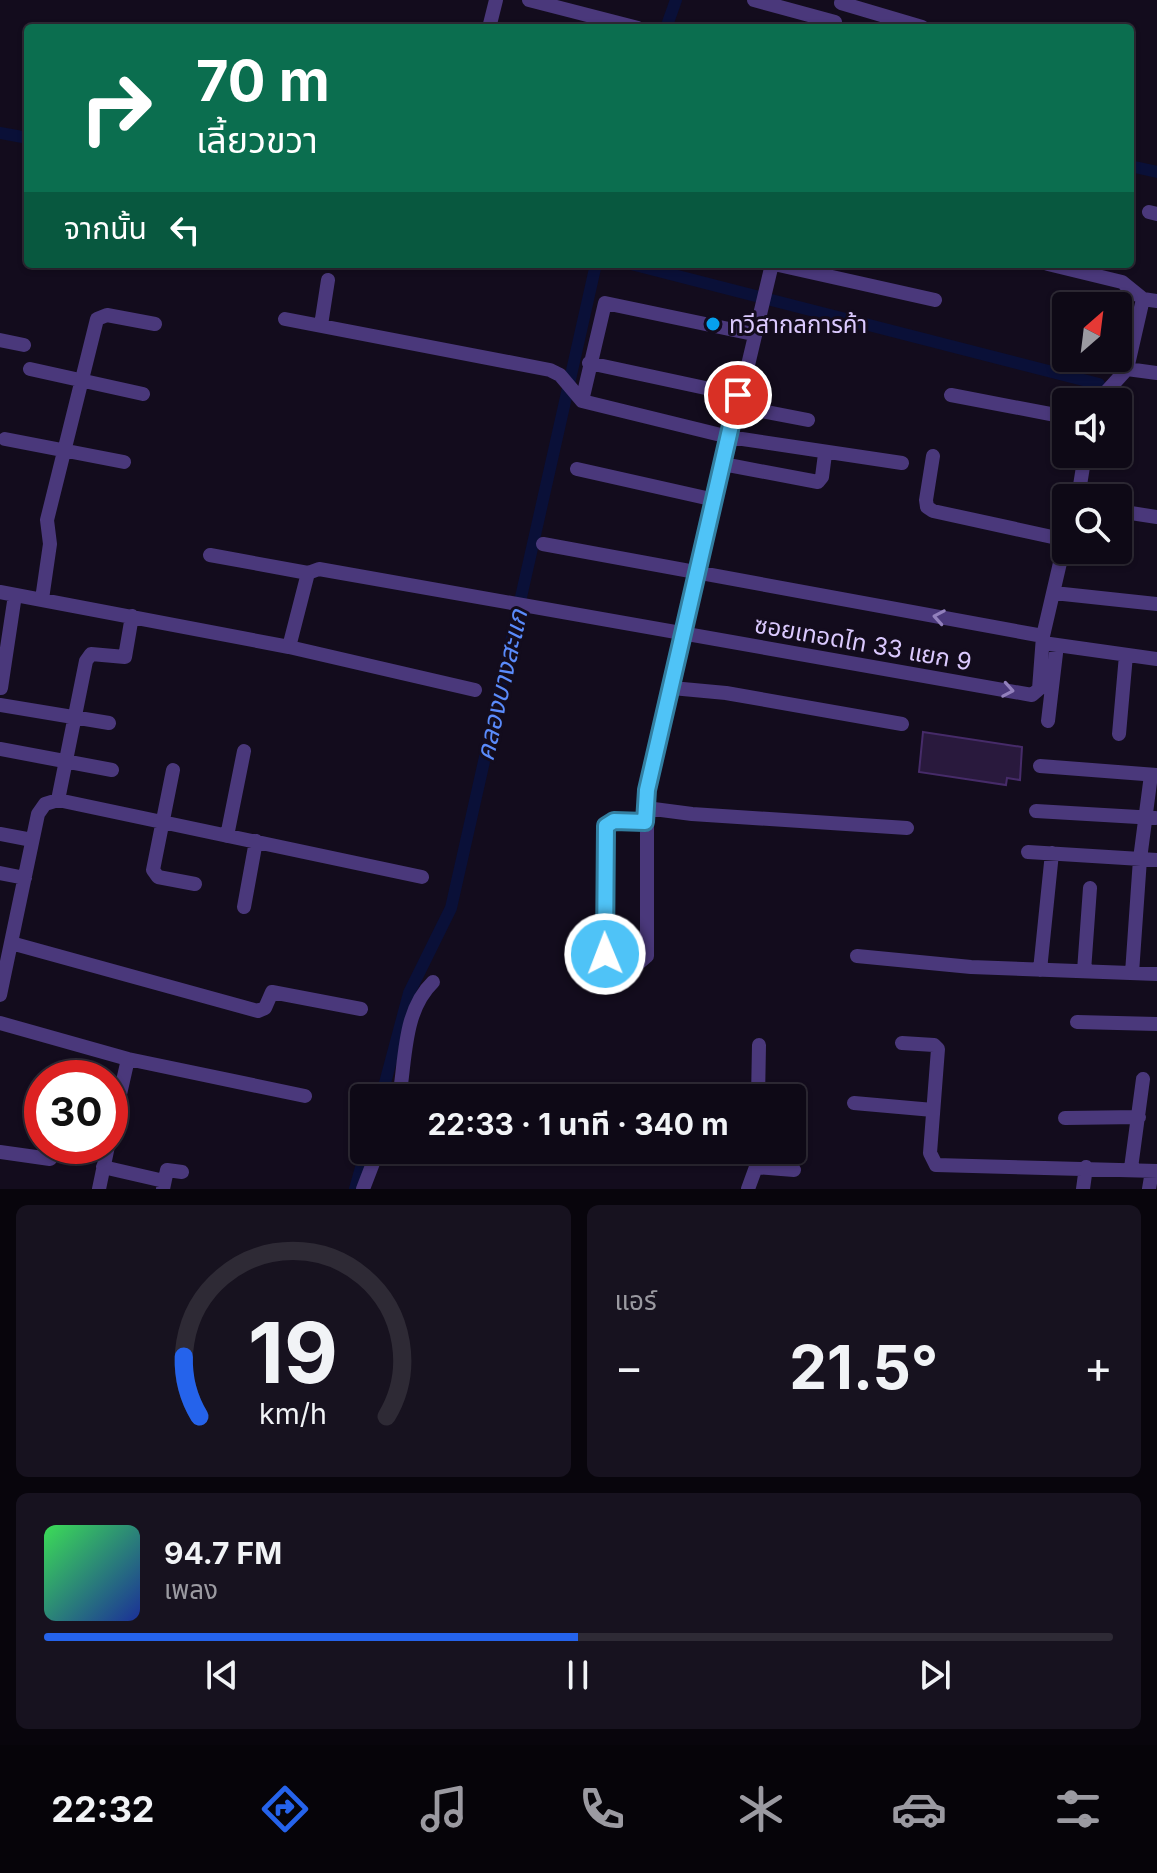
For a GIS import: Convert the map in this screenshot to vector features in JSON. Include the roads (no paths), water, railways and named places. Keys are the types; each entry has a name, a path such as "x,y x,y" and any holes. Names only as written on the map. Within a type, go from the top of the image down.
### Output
{"street":[{"path":"490,24 496,0"},
{"path":"529,0 622,24"},
{"path":"754,0 831,24"},
{"path":"834,24 841,2 912,24"},
{"path":"772,268 753,334 699,573 682,634 645,815 647,956 640,962 615,960 604,949 606,826 614,821 645,815 692,814 907,828"},
{"path":"791,268 935,300"},
{"path":"1064,268 1122,282 1150,300 1132,354"},
{"path":"321,325 328,280"},
{"path":"579,399 605,303 753,334"},
{"path":"42,599 50,544 47,520 99,317 155,324"},
{"path":"285,319 550,370 560,375 579,399 729,437 825,454 902,463"},
{"path":"0,340 24,345"},
{"path":"589,363 808,420"},
{"path":"30,369 143,394"},
{"path":"1132,370 1157,373"},
{"path":"1110,388 1124,372"},
{"path":"951,395 1052,414"},
{"path":"5,439 124,462"},
{"path":"723,464 818,482 822,477 825,454"},
{"path":"933,456 927,507 933,511 1052,536"},
{"path":"577,469 715,500"},
{"path":"1132,513 1157,517"},
{"path":"543,544 1048,642 1157,659"},
{"name":"ซอยเทอดไท 33 แยก 9","path":"210,555 308,573 319,569 503,599 682,634 1037,693 1048,642"},
{"path":"1048,721 1048,642 1060,564"},
{"path":"289,647 308,573"},
{"path":"1,688 8,593 289,647 475,690"},
{"path":"1054,593 1157,604"},
{"path":"58,800 87,657 91,654 125,657 132,616"},
{"path":"1119,734 1126,655"},
{"path":"672,688 726,693 902,724"},
{"path":"0,705 109,723"},
{"path":"0,749 112,770"},
{"path":"227,836 244,751"},
{"path":"1040,766 1154,775 1152,818 1140,859 1132,973"},
{"path":"173,770 154,873 195,884"},
{"path":"0,995 38,814 45,804 58,800 422,877"},
{"path":"1036,811 1152,818"},
{"path":"0,834 32,840"},
{"path":"244,907 256,841"},
{"path":"1028,852 1157,860"},
{"path":"1040,970 1052,853"},
{"path":"0,873 25,878"},
{"path":"1084,971 1090,888"},
{"path":"11,943 258,1011 265,1008 272,992 361,1009"},
{"path":"857,956 1040,970 1157,974"},
{"path":"401,1084 408,1027 420,994 433,982"},
{"path":"1077,1022 1157,1024"},
{"path":"0,1023 128,1059 305,1096"},
{"path":"902,1043 934,1045 938,1049 930,1153 936,1165 1155,1171 1149,1189"},
{"path":"758,1084 759,1045"},
{"path":"1131,1168 1143,1079"},
{"path":"854,1103 933,1110"},
{"path":"1065,1118 1157,1110"},
{"path":"0,1152 24,1155"},
{"path":"99,1189 104,1164"},
{"path":"363,1189 373,1164"},
{"path":"748,1189 756,1164"},
{"path":"103,1167 163,1185 169,1169 182,1172"},
{"path":"756,1167 794,1170"},
{"path":"1083,1189 1086,1167"}],"waterway":[{"name":"คลองบางสะแก","path":"667,24 676,0"},
{"path":"0,133 24,137"},
{"path":"1134,167 1157,172"},
{"name":"คลองบางสะแก","path":"385,1084 409,993 451,908 595,268"},
{"path":"647,268 1099,384"},
{"name":"คลองบางสะแก","path":"355,1189 362,1164"}],"place":[{"name":"ทวีสากลการค้า","path":"713,324"}]}
